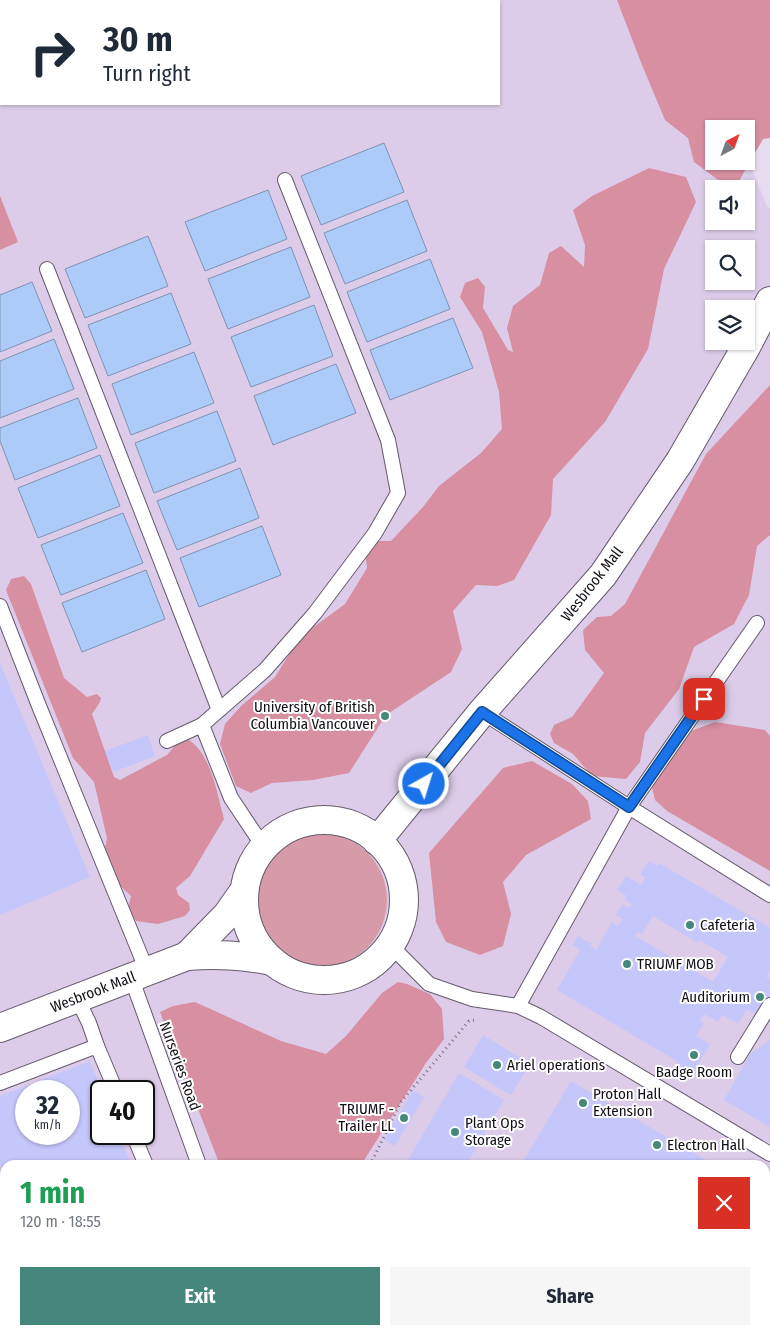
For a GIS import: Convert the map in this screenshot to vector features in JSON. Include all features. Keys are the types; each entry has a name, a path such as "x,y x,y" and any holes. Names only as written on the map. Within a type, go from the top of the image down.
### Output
{"street":[{"name":"Wesbrook Mall","path":"377,840 482,712 602,575 680,461 746,347 770,301"},
{"path":"330,821 360,829 377,840 397,868 404,894 403,922 392,947 374,963 356,974 332,981 310,979 289,972 272,961 252,934 247,923 241,895 245,876 263,846 280,831 299,824 330,821"},
{"name":"Wesbrook Mall","path":"187,956 209,935 241,895"},
{"name":"Wesbrook Mall","path":"0,1028 187,956 241,955 272,961"}],"lane":[{"path":"167,741 202,725 266,670 315,613 374,533 398,493 388,440 284,180"},
{"path":"47,269 219,710"},
{"name":"Nurseries Road","path":"0,606 139,974 197,1160"},
{"path":"518,1006 629,807 757,623"},
{"path":"482,712 770,895"},
{"path":"202,725 231,798 263,846"},
{"path":"392,947 429,984 472,999 518,1006 541,1017 770,1154"},
{"path":"77,998 111,1080"},
{"path":"738,1057 770,1005"},
{"path":"0,1083 97,1046"},
{"path":"138,1145 144,1160"}],"path":[{"path":"372,1160 401,1102 469,1021 477,1019"}],"shaded area":[{"name":"University of British Columbia Vancouver","path":"500,0 680,0 712,120 705,120 705,170 752,170 767,206 770,208 770,1160 0,1160 0,105 500,105"},
{"path":"617,0 770,0 770,138 763,139 755,153 755,120 705,120 705,170 745,170 740,180 718,180 694,162 688,138 665,120"},
{"path":"649,168 686,177 696,202 664,269 648,349 605,422 553,479 551,515 514,580 497,586 476,585 453,611 462,649 451,672 386,715 349,773 313,780 272,783 251,793 236,786 220,744 225,724 241,706 275,677 300,637 345,604 367,568 365,550 373,541 391,541 423,507 439,486 481,453 502,429 499,392 482,332 460,297 465,283 478,278 485,287 483,308 508,350 513,352 507,328 513,306 540,285 549,253 561,246 584,267 585,245 573,210 592,196"},
{"path":"0,196 18,242 0,250"},
{"path":"770,385 770,535 757,546 749,595 734,624 694,647 679,689 645,733 640,762 626,779 592,776 573,754 554,743 550,734 554,725 572,717 604,673 585,650 583,630 597,617 611,616 625,604 706,454"},
{"path":"24,576 31,584 64,678 87,697 97,694 101,698 92,714 114,777 120,780 167,755 178,742 186,738 195,744 207,763 212,774 224,819 190,876 176,888 178,895 189,903 190,910 185,916 158,924 136,921 128,909 131,896 114,880 104,853 107,838 94,782 73,758 6,590 11,579"},
{"path":"715,722 765,730 770,736 770,871 667,811 655,800 647,767 667,740"},
{"path":"532,761 572,784 588,801 591,819 526,855 503,882 511,914 503,946 480,955 446,942 436,922 429,853 503,768"},
{"path":"320,833 346,838 357,844 367,853 376,863 382,874 387,900 382,926 376,937 367,947 357,956 346,962 320,967 294,962 283,956 273,947 264,937 258,926 253,900 258,874 264,863 273,853 283,844 294,838"},
{"path":"398,982 430,994 442,1009 444,1039 426,1063 364,1160 218,1160 160,1012 173,1006 195,1002 281,1041 326,1054 346,1036 382,993"}],"water":[{"path":"384,143 404,192 321,225 301,176"},
{"path":"268,190 287,239 205,271 185,222"},
{"path":"407,200 427,251 345,284 324,233"},
{"path":"148,236 168,286 85,318 65,269"},
{"path":"291,247 310,297 228,329 208,279"},
{"path":"430,259 450,309 367,342 347,292"},
{"path":"32,282 52,331 0,352 0,295"},
{"path":"171,293 191,344 108,376 88,325"},
{"path":"314,305 333,356 251,387 231,337"},
{"path":"453,318 473,368 390,400 370,350"},
{"path":"54,339 74,389 0,418 0,361"},
{"path":"194,352 214,403 131,435 112,384"},
{"path":"336,364 356,413 273,445 254,396"},
{"path":"78,398 97,448 15,480 0,441 0,428"},
{"path":"217,411 236,461 154,493 135,443"},
{"path":"100,455 120,506 38,538 18,488"},
{"path":"240,468 259,518 177,550 157,501"},
{"path":"123,513 143,563 61,595 41,545"},
{"path":"262,526 281,575 199,607 180,558"},
{"path":"146,570 165,619 82,652 62,603"}],"building":[{"path":"0,663 90,877 0,915"},
{"path":"148,735 155,756 113,772 105,751"},
{"name":"TRIUMF MOB","path":"649,861 658,866 659,863 770,928 770,971 766,977 770,979 770,1023 747,1009 738,1024 722,1015 718,1022 704,1014 700,1021 704,1023 696,1036 710,1044 692,1075 678,1067 680,1063 557,990 580,950 572,945 578,936 592,944 590,946 596,950 612,922 618,926 623,919 616,915 622,904 629,908 632,904 625,900 627,896 617,890 626,876 641,885 645,878 640,875","holes":["653,916 698,943 700,940 728,957 713,982 635,936 638,932 642,934"]},
{"name":"Ariel operations","path":"483,1035 530,1064 511,1095 464,1067"},
{"path":"770,1039 770,1127 724,1100 751,1053"},
{"path":"90,1061 98,1080 90,1080 90,1145 123,1145 129,1160 0,1160 0,1096 15,1090 15,1145 80,1145 80,1080 41,1080"},
{"name":"Plant Ops Storage","path":"459,1073 504,1100 469,1160 408,1160"},
{"name":"Proton Hall Extension","path":"571,1081 706,1160 524,1160"},
{"name":"TRIUMF - Trailer LL","path":"413,1090 424,1097 395,1146 384,1140"}],"place":[{"name":"University of British Columbia Vancouver","path":"385,716"},
{"name":"Cafeteria","path":"690,925"},
{"name":"TRIUMF MOB","path":"627,964"},
{"name":"Auditorium","path":"760,997"},
{"name":"Badge Room","path":"694,1055"},
{"name":"Ariel operations","path":"497,1065"},
{"name":"Proton Hall Extension","path":"583,1103"},
{"name":"TRIUMF - Trailer LL","path":"404,1118"},
{"name":"Plant Ops Storage","path":"455,1132"},
{"name":"Electron Hall","path":"657,1145"}],"route":[{"path":"424,784 482,712 513,734 629,807 704,699"}]}
